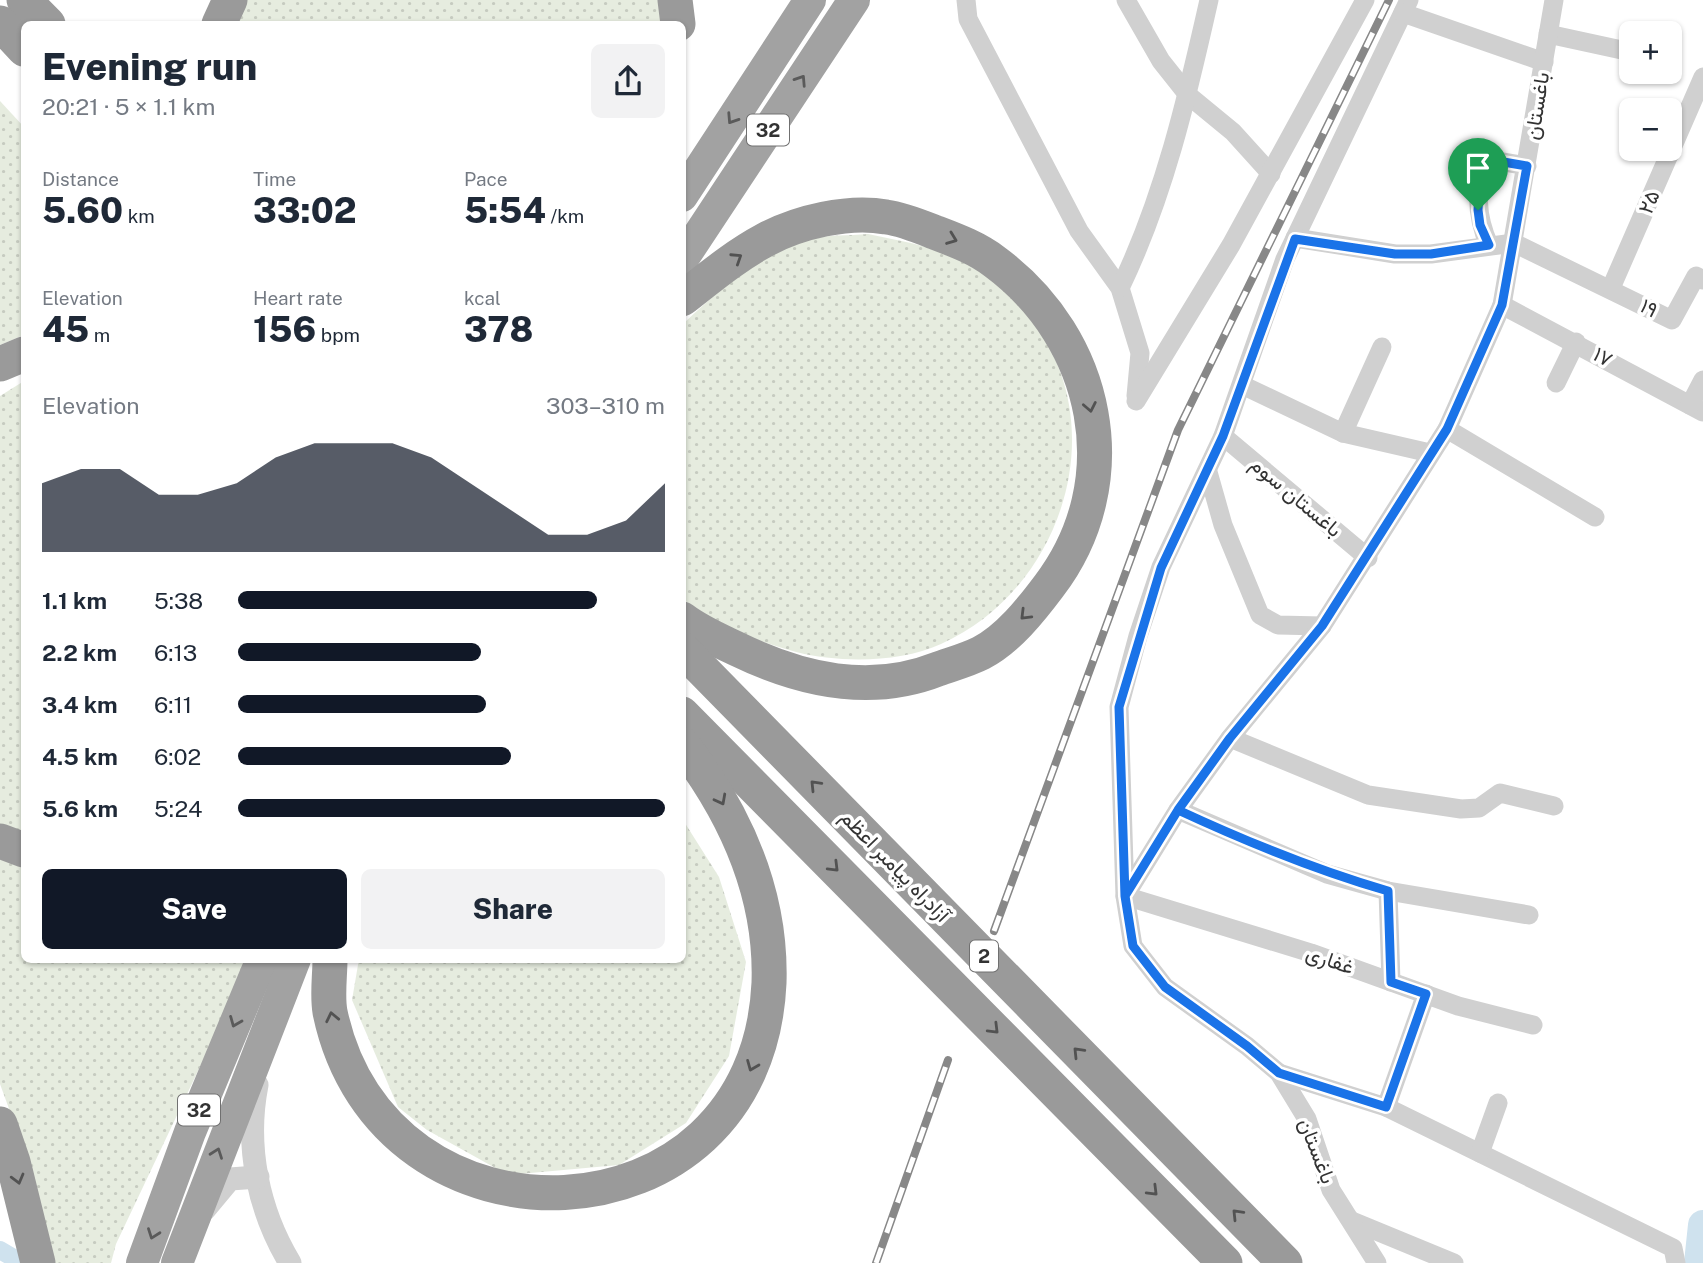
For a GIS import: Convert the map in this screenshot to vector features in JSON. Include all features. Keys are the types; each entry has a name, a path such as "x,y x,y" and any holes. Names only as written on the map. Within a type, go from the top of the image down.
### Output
{"highway":[{"path":"24,0 45,21"},
{"path":"220,21 230,0"},
{"path":"675,0 678,21"},
{"name":"32","path":"686,190 810,0"},
{"name":"32","path":"686,254 854,0"},
{"path":"0,23 21,45"},
{"path":"686,296 718,270 766,239 823,220 885,216 938,233 995,261 1051,316 1071,348 1086,382 1094,455 1092,493 1068,561 1028,613 983,652 926,674 895,682 819,681 778,669 686,622"},
{"path":"0,364 21,355"},
{"name":"آزادراه پیامبر اعظم","path":"686,653 1285,1263"},
{"name":"آزادراه پیامبر اعظم","path":"686,718 1225,1263"},
{"path":"330,963 329,1010 344,1061 366,1107 399,1146 447,1179 508,1198 544,1203 596,1197 644,1180 689,1151 730,1109 752,1068 767,1017 770,958 761,903 745,847 718,793 686,749"},
{"path":"0,841 21,849"},
{"name":"32","path":"142,1263 190,1132 260,963"},
{"name":"32","path":"180,1254 273,1009 293,963"},
{"path":"0,1124 35,1249"}],"street":[{"path":"966,0 968,19 1066,208 1120,288 1140,353 1136,401 1271,174 1365,0"},
{"path":"1126,0 1161,61 1188,95 1233,132 1271,174"},
{"path":"1120,288 1143,241 1188,95 1209,0"},
{"name":"باغستان","path":"1377,1263 1331,1190 1307,1119 1279,1073 1247,1046 1165,987 1133,946 1125,896 1178,810 1230,738 1322,626 1368,558 1447,429 1502,305 1554,0"},
{"path":"1125,896 1119,707 1161,568 1209,472 1295,239 1406,7 1544,62"},
{"path":"1548,34 1619,49"},
{"name":"۲۵","path":"1611,288 1703,77"},
{"path":"1489,245 1480,225 1478,210 1480,176 1486,159 1527,166"},
{"path":"1295,239 1395,254 1431,254 1514,243 1611,288"},
{"name":"۱۹","path":"1611,288 1672,320 1696,276 1703,280"},
{"name":"۱۷","path":"1502,305 1576,342 1696,409"},
{"path":"1556,383 1576,342"},
{"path":"1343,433 1382,347"},
{"path":"1696,409 1703,380"},
{"path":"1242,385 1343,433 1430,453"},
{"path":"1447,429 1595,517"},
{"name":"باغستان سوم","path":"1223,436 1368,558"},
{"path":"1209,472 1223,525 1260,615 1278,625 1322,626"},
{"path":"1230,738 1368,795 1461,809 1479,808 1500,793 1554,806"},
{"path":"1178,810 1274,854 1327,874 1388,891 1529,915"},
{"path":"1388,891 1391,982"},
{"name":"غفاری","path":"1125,896 1311,953 1426,994 1534,1025"},
{"path":"1386,1107 1426,994"},
{"path":"273,1009 252,1114 263,1207 290,1263"},
{"path":"1279,1073 1386,1107 1673,1248 1676,1263"},
{"path":"1480,1153 1498,1102"},
{"path":"180,1254 210,1200 230,1179 258,1177"},
{"path":"1352,1221 1454,1263"}],"shaded area":[{"path":"239,0 658,0 663,21 229,21"},
{"path":"0,101 21,124 21,336 0,345"},
{"path":"868,234 924,247 952,256 978,269 1021,308 1051,350 1068,397 1072,446 1065,494 1048,541 1020,583 985,618 941,644 907,655 850,659 796,652 751,638 722,625 686,602 686,321 711,298 756,264 790,246 830,236"},
{"path":"21,383 21,838 0,831 0,396"},
{"path":"686,825 719,877 746,962 729,1056 686,1123 619,1165 508,1175 427,1130 398,1107 352,1000 358,963 686,963"},
{"path":"0,857 21,864 21,963 249,963 116,1244 111,1263 51,1263 31,1169 0,1084"}],"waterway":[{"path":"1699,1263 1703,1225"},
{"path":"0,1250 22,1263"}],"railway":[{"path":"994,931 1178,430 1389,0"},
{"path":"876,1263 948,1060"}],"route":[{"path":"1478,210 1480,176 1486,159 1527,166 1502,305 1447,429 1368,558 1322,626 1230,738 1178,810 1125,896 1133,946 1165,987 1247,1046 1279,1073 1386,1107 1426,994 1391,982 1388,891 1327,874 1274,854 1178,810 1125,896 1120,814 1119,707 1161,568 1209,472 1285,259 1295,239 1395,254 1431,254 1489,245 1480,225 1478,210"}]}
